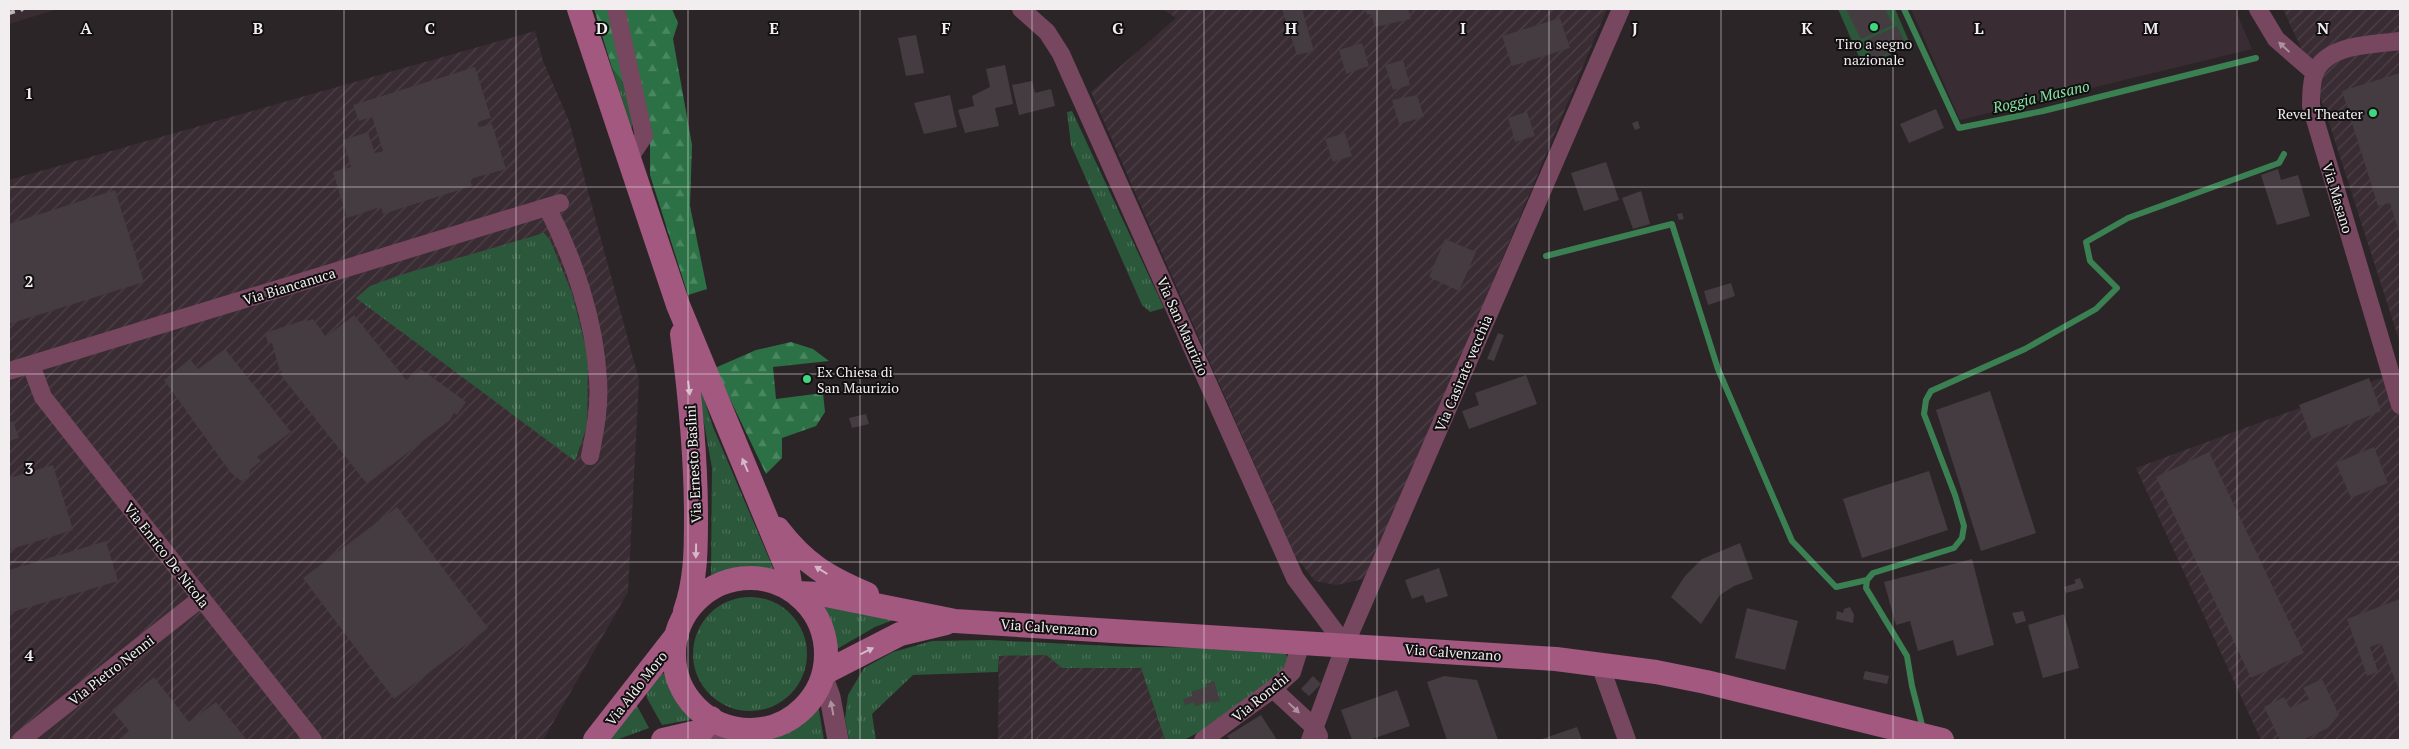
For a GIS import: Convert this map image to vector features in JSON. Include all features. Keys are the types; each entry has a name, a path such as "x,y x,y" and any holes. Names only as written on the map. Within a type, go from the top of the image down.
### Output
{"main road":[{"name":"Via Ernesto Baslini","path":"579,9 678,305 764,510 794,592"},
{"name":"Via Ernesto Baslini","path":"678,305 692,418 696,500 693,588 679,628"},
{"path":"764,510 796,552 819,570 848,586 912,613"},
{"path":"662,740 718,727 759,729 776,725 796,714 815,693 823,676 826,656 825,638 819,621 810,606 794,592 768,580 742,578 729,581 706,592 688,610 679,628 674,659 680,682 692,703 718,727"},
{"name":"Via Calvenzano","path":"794,592 821,594 955,621 1556,659 1706,682 1942,740"},
{"name":"Via Calvenzano","path":"823,676 900,634 955,621"},
{"name":"Via Aldo Moro","path":"595,740 679,628"}],"street":[{"path":"616,9 644,136 628,160"},
{"name":"Via San Maurizio","path":"1021,9 1047,32 1061,54 1295,578 1345,645"},
{"name":"Via Casirate vecchia","path":"1316,736 1345,645 1621,9"},
{"path":"2258,9 2276,39 2315,73 2324,60 2340,50 2400,41"},
{"name":"Via Masano","path":"2315,73 2311,106 2400,405"},
{"name":"Via Biancanuca","path":"9,371 553,205 559,231 580,286 592,338 598,389 597,417 590,456"},
{"name":"Via Enrico De Nicola","path":"31,364 43,397 200,599 313,740"},
{"name":"Via Pietro Nenni","path":"21,740 200,599"},
{"name":"Via Ronchi","path":"1203,740 1273,689 1292,672 1301,643"},
{"path":"1600,665 1627,740"},
{"path":"823,676 830,697 838,740"},
{"path":"1273,689 1316,736"}],"shaded area":[{"path":"9,9 58,9 9,24"},
{"path":"1163,9 1607,9 1375,562 1363,579 1337,585 1315,581 1295,556 1091,92 1176,18"},
{"path":"1911,9 2235,9 2252,49 1960,120"},
{"path":"2283,9 2400,9 2400,343 2325,110 2303,52"},
{"path":"535,31 543,61 569,121 639,380 628,592 543,740 9,740 9,180"},
{"path":"2400,371 2400,740 2261,740 2136,468"},
{"path":"1046,655 1062,668 1141,668 1165,740 998,740 999,656"}],"green space":[{"path":"594,9 672,9 678,23 673,39 692,145 690,206 707,289 688,295 650,175 650,135 645,111 612,68"},
{"name":"Tiro a segno nazionale","path":"1838,9 1895,9 1911,46 1863,66"},
{"path":"612,68 626,86 633,123 631,129"},
{"path":"1072,111 1164,308 1150,312 1142,305 1071,145 1067,112"},
{"path":"544,233 550,240 572,293 588,356 587,426 575,461 356,298 370,286 400,275"},
{"path":"791,342 813,349 829,361 773,367 776,399 823,393 825,412 816,426 782,438 782,458 766,474 715,368 756,350"},
{"path":"699,383 713,427 774,570 747,568 711,575 712,468 697,384"},
{"path":"750,597 772,601 791,613 803,632 807,654 803,676 791,695 772,707 750,711 728,707 709,695 697,676 693,654 697,632 709,613 728,601"},
{"path":"820,601 893,620 875,627 837,649 827,616"},
{"path":"990,640 1130,647 1276,648 1283,651 1286,655 1288,668 1209,727 1184,740 1165,740 1141,668 1062,668 1046,655 999,656 998,672 913,675 872,714 876,740 849,740 845,719 848,695 864,668 893,652 932,641"},
{"path":"667,673 674,694 692,717 690,720 662,725 647,698 646,692 661,674"},
{"path":"636,704 649,728 616,740 606,740"},
{"path":"816,708 819,710 824,740 741,740 781,733 793,727"}],"building":[{"path":"1282,9 1302,9 1314,51 1297,55"},
{"path":"1365,9 1408,9 1411,19 1375,27 1371,14 1367,15"},
{"path":"1846,9 1885,9 1893,25 1861,39"},
{"path":"1560,18 1570,48 1512,66 1502,36"},
{"path":"1897,26 1906,45 1873,60 1864,41"},
{"path":"916,35 924,73 906,76 898,38"},
{"path":"1362,43 1369,66 1346,74 1339,50"},
{"path":"1403,60 1410,85 1393,90 1385,65"},
{"path":"1005,65 1013,104 995,108 999,126 965,133 958,110 974,106 972,96 990,87 986,69"},
{"path":"475,67 491,118 477,122 479,127 492,124 506,169 470,179 472,186 383,214 381,207 347,218 333,172 351,167 343,140 368,132 375,153 383,151 372,117 359,121 353,105"},
{"path":"2400,73 2400,236 2390,203 2378,206 2342,91"},
{"path":"1032,81 1035,93 1051,89 1055,106 1019,115 1012,85"},
{"path":"950,95 957,127 924,134 914,103"},
{"path":"1417,95 1424,117 1399,124 1392,100"},
{"path":"1936,109 1944,128 1909,143 1900,124"},
{"path":"1527,112 1535,136 1515,142 1508,118"},
{"path":"1638,121 1640,128 1635,130 1632,123"},
{"path":"1345,133 1352,156 1333,162 1325,139"},
{"path":"1606,162 1619,200 1584,211 1571,173"},
{"path":"2278,169 2281,180 2298,175 2310,216 2277,225 2261,175"},
{"path":"115,190 144,282 9,324 9,224"},
{"path":"1641,191 1650,224 1633,229 1622,198"},
{"path":"1682,213 1684,219 1679,220 1677,214"},
{"path":"1445,239 1476,252 1459,291 1429,277"},
{"path":"1731,283 1735,296 1708,305 1704,291"},
{"path":"354,315 407,381 421,369 466,402 457,415 454,413 450,420 367,484 280,374 282,372 279,368 272,343 268,344 265,333 307,319 308,321 313,319 326,337"},
{"path":"1498,333 1504,335 1494,361 1487,359"},
{"path":"225,349 291,432 257,457 261,461 250,470 249,477 241,481 231,473 164,380 190,359 198,369"},
{"path":"1526,375 1537,404 1469,429 1462,411 1479,405 1475,393"},
{"path":"2369,378 2381,411 2312,439 2299,405"},
{"path":"1990,391 2036,533 1981,551 1936,410"},
{"path":"866,414 869,424 852,428 849,418"},
{"path":"13,421 19,438 9,441 9,422"},
{"path":"2374,447 2388,483 2351,498 2336,463"},
{"path":"2209,452 2304,653 2251,678 2156,477"},
{"path":"53,465 73,530 9,550 9,478"},
{"path":"1929,471 1948,530 1862,558 1843,499"},
{"path":"397,507 488,628 394,699 303,578"},
{"path":"106,541 118,581 9,613 9,570"},
{"path":"1740,543 1753,579 1734,586 1720,595 1701,624 1671,597 1685,576 1702,559"},
{"path":"1972,559 1994,645 1957,656 1953,640 1918,651 1910,621 1896,625 1884,582"},
{"path":"1439,568 1448,596 1426,603 1423,595 1412,599 1405,580"},
{"path":"2080,578 2084,588 2066,593 2064,587 2076,583 2074,580"},
{"path":"2400,599 2400,693 2381,643 2370,647 2378,672 2367,676 2347,619"},
{"path":"1850,607 1854,615 1853,623 1836,619 1837,611 1843,613 1844,609"},
{"path":"1747,608 1798,621 1785,670 1735,658"},
{"path":"2023,611 2026,621 2016,624 2012,613"},
{"path":"2064,614 2079,668 2043,678 2028,625"},
{"path":"1865,671 1889,676 1887,684 1863,679"},
{"path":"1313,676 1321,684 1309,696 1301,689"},
{"path":"1444,676 1477,680 1498,740 1447,740 1427,682"},
{"path":"154,677 189,722 216,702 247,740 118,740 129,731 112,710"},
{"path":"2322,679 2339,715 2328,728 2303,740 2280,740 2264,707 2284,697 2290,708 2309,699 2303,688"},
{"path":"1214,681 1220,701 1212,703 1211,701 1195,706 1194,702 1185,705 1183,699 1192,696 1191,692 1207,687 1206,684"},
{"path":"1397,690 1410,726 1369,740 1352,740 1341,710"},
{"path":"1261,715 1277,740 1230,740 1227,736"},
{"path":"1577,727 1582,740 1539,740"}],"waterway":[{"name":"Roggia Masano","path":"1904,9 1959,128 2043,111 2256,58"},
{"path":"1923,729 1912,686 1907,656 1866,588 1867,580 1873,573 1954,548 1962,538 1964,526 1955,495 1924,414 1926,400 1931,391 2025,349 2096,309 2117,288 2090,261 2086,242 2128,218 2279,163 2284,154"},
{"path":"1546,256 1672,224 1718,369 1792,541 1836,587 1867,580"}],"railway":[{"path":"9,13 23,9"}],"place":[{"name":"Tiro a segno nazionale","path":"1874,27"},
{"name":"Revel Theater","path":"2373,113"},
{"name":"Ex Chiesa di San Maurizio","path":"807,379"}]}
